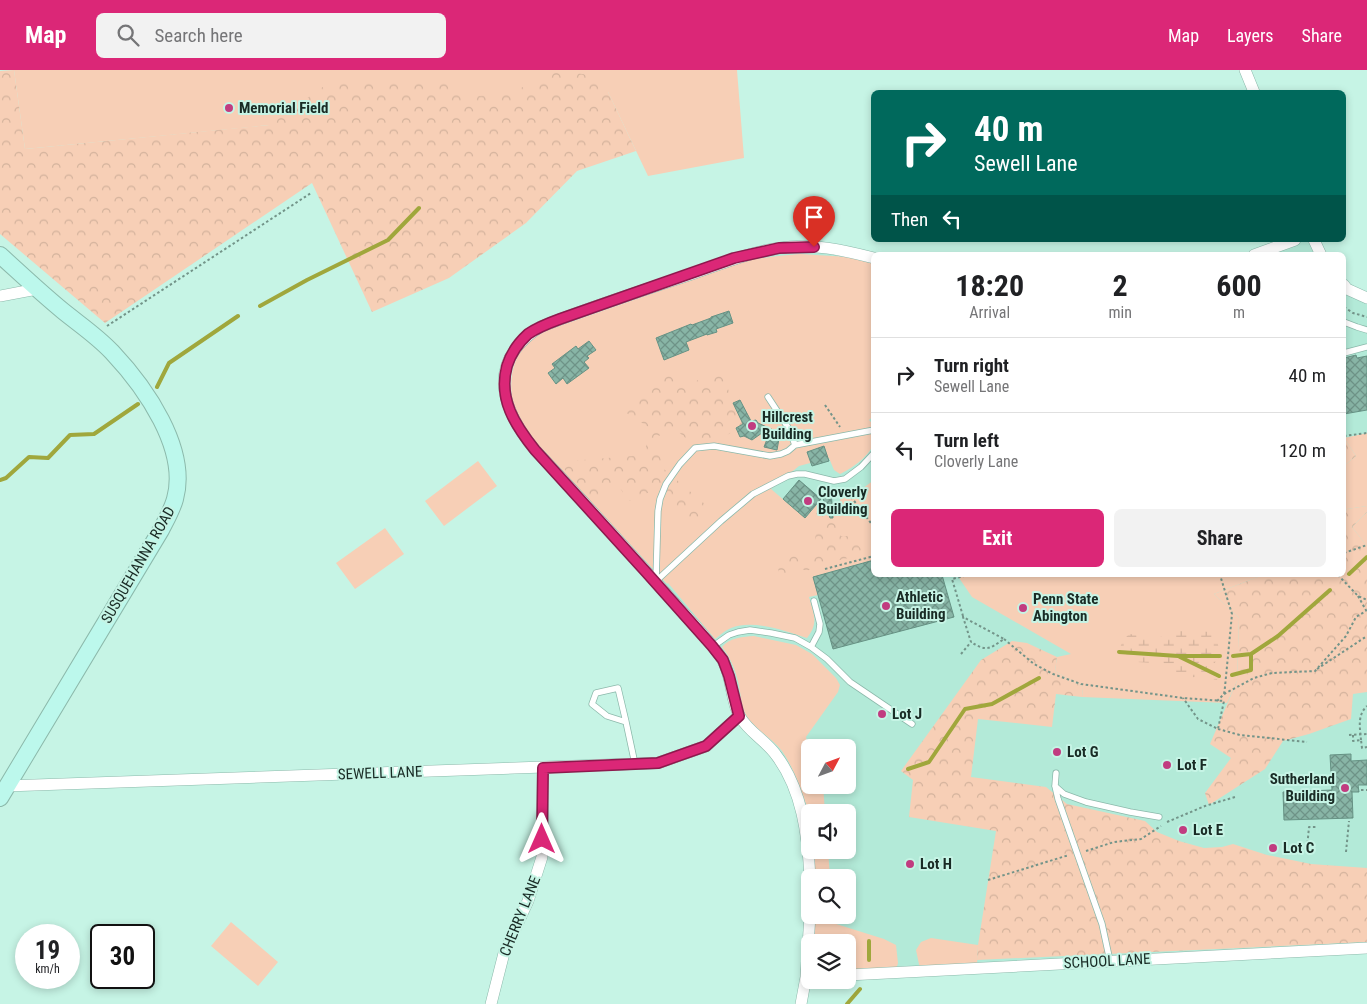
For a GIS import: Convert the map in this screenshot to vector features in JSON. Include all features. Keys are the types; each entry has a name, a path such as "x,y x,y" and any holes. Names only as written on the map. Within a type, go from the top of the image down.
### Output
{"main road":[{"name":"SUSQUEHANNA ROAD","path":"0,255 37,289 94,334 130,372 159,414 174,450 178,481 176,499 161,530 3,792"}],"street":[{"path":"1245,70 1253,90"},
{"path":"1262,252 1290,242"},
{"path":"809,869 802,811 794,787 786,769 775,754 749,729 739,716 723,660 656,582 522,434 506,402 504,384 511,355 528,335 540,327 734,258 779,248 801,246 826,247 871,257"},
{"path":"1346,287 1367,298"},
{"path":"0,296 37,289"},
{"name":"SEWELL LANE","path":"3,792 658,763 706,746 739,716"},
{"name":"CHERRY LANE","path":"491,1004 504,953 528,901 542,857 543,768"},
{"name":"SCHOOL LANE","path":"856,974 1367,948"},
{"path":"801,1004 805,989"}],"lane":[{"path":"1346,323 1356,328 1367,330"},
{"path":"1346,352 1367,347"},
{"path":"768,397 789,429 795,445"},
{"path":"656,582 660,499 666,484 688,454 695,448 714,446 770,456 782,454 795,445 871,431"},
{"path":"656,582 721,521 753,494 788,476 797,474 839,481 852,475 871,456"},
{"path":"811,647 819,632 820,624 814,601"},
{"path":"712,646 729,635 750,630 771,632 794,638 811,647 827,659 850,682 912,724"},
{"path":"626,722 607,716 592,704 596,694 618,688 626,722 635,764"},
{"path":"1056,773 1055,786 1058,799 1102,924 1110,961"},
{"path":"1055,786 1064,794 1086,802 1159,818"}],"path":[{"path":"94,334 311,194"},
{"path":"1346,308 1353,313 1367,317"},
{"path":"825,405 846,435"},
{"path":"1346,436 1367,433"},
{"path":"839,481 871,523"},
{"path":"1346,552 1367,545"},
{"path":"825,569 871,557"},
{"path":"960,577 952,579 971,642 981,648 992,647 1004,639"},
{"path":"1221,577 1232,614 1224,694"},
{"path":"1315,671 1346,636 1356,616 1366,612 1358,596 1340,577"},
{"path":"1358,596 1367,600"},
{"path":"963,617 1004,639 1034,664 1052,674 1081,684 1183,698 1224,701 1218,729"},
{"path":"1217,701 1224,694 1254,678 1272,673 1315,671 1367,636"},
{"path":"961,654 971,642"},
{"path":"1183,698 1198,719 1218,729 1240,735 1307,742"},
{"path":"1367,706 1360,717 1362,748 1367,747"},
{"path":"1348,735 1367,734"},
{"path":"1353,735 1353,740 1361,740"},
{"path":"1361,790 1367,790"},
{"path":"988,880 1114,842 1141,839 1167,821 1235,797"},
{"path":"1346,852 1349,821"},
{"path":"1307,848 1309,827 1316,827"}],"shaded area":[{"path":"1290,242 1315,242 1320,252 1262,252"},
{"name":"Penn State Abington","path":"779,248 871,258 871,577 1346,577 1346,286 1367,298 1367,948 856,975 856,934 837,934 823,924 856,924 856,869 809,869 807,859 856,859 856,804 801,804 801,826 794,787 749,729 723,660 596,516 774,364 714,266"}],"green space":[{"name":"Memorial Field","path":"14,70 737,70 744,158 648,176 608,92 25,149"},
{"path":"14,70 25,149 269,125 327,84 447,79 462,97 509,94 557,70 601,77 636,151 577,171 526,223 449,278 372,312 312,183 105,323 0,234 0,71"},
{"path":"800,254 849,257 871,263 871,418 869,420 871,422 871,449 854,466 840,474 834,470 829,458 799,466 771,489 805,518 817,504 832,503 838,507 841,498 858,492 871,482 871,561 813,577 818,595 809,597 814,613 814,623 811,633 807,638 769,627 749,625 731,628 715,639 668,583 536,443 522,425 514,408 511,387 512,376 514,366 523,347 548,330 748,260"},
{"path":"721,369 734,406 743,424 729,434 691,443 674,428 653,439 665,470 706,505 700,525 652,491 629,501 617,484 593,501 558,462 644,455 650,428 625,412 670,372 690,384"},
{"path":"1367,433 1367,506 1346,511 1346,464 1356,456 1346,441 1346,438"},
{"path":"1346,441 1356,456 1346,464"},
{"path":"478,461 497,486 444,526 425,501"},
{"path":"1367,506 1367,512 1352,527 1367,546 1367,692 1353,694 1351,719 1283,741 1265,769 1209,805 1205,793 1231,758 1210,744 1237,681 1239,618 1214,594 1258,577 1346,577 1347,509"},
{"path":"832,508 841,536 851,536 865,554 819,565 807,571 802,569 782,587 775,554 815,553 816,513"},
{"path":"1367,512 1367,546 1352,527"},
{"path":"385,528 404,554 355,589 336,563"},
{"path":"958,577 1258,577 1214,594 1239,618 1237,681 1227,703 1082,697 1083,687 1055,671 1057,657 1071,654 972,597"},
{"path":"1176,628 1209,632 1217,639 1220,656 1213,665 1218,674 1217,680 1195,677 1180,678 1154,663 1137,662 1120,656 1119,652 1122,644 1130,634 1157,639"},
{"path":"754,636 796,645 812,654 836,678 840,685 838,692 806,737 806,739 801,739 801,790 787,758 778,746 749,720 744,710 734,669 722,647 733,639"},
{"path":"1012,641 1027,643 1057,657 1055,671 1083,687 1082,697 1056,694 1052,727 978,719 971,777 1046,787 1067,804 1145,821 1157,832 1204,848 1233,844 1267,855 1311,864 1367,868 1367,942 977,960 996,831 909,817 913,780 901,771 981,660"},
{"path":"802,794 824,794 824,804 806,804"},
{"path":"814,859 829,859 829,869 815,869"},
{"path":"231,922 278,962 258,986 211,946"},
{"path":"815,924 836,924 884,939 896,945 898,963 896,970 856,971 856,934 813,934"},
{"path":"931,938 978,945 977,965 920,969 916,950 921,942"}],"building":[{"path":"729,311 733,323 716,329 717,332 686,342 689,350 664,360 656,338"},
{"path":"589,341 596,350 587,356 589,358 584,362 589,368 567,384 563,378 556,384 548,373 555,368 552,364 576,346 578,349"},
{"path":"1356,355 1357,358 1367,356 1367,410 1346,414 1346,358"},
{"name":"Hillcrest Building","path":"740,400 751,421 756,420 758,423 769,428 752,440 744,436 740,437 736,428 743,424 733,403"},
{"path":"771,429 780,433 777,450 764,447"},
{"path":"824,446 829,461 812,466 807,452"},
{"name":"Cloverly Building","path":"799,480 821,499 805,518 783,499"},
{"path":"820,490 831,490 833,518 830,518"},
{"name":"Athletic Building","path":"871,561 871,577 943,577 954,617 833,649 813,577"},
{"name":"Sutherland Building","path":"1351,754 1351,761 1367,760 1367,785 1358,785 1359,792 1352,792 1353,818 1284,820 1283,792 1332,790 1330,755"}],"waterway":[{"path":"260,306 307,280 388,240 419,208"},
{"path":"157,387 169,363 238,316"},
{"path":"0,480 6,478 29,457 48,458 70,435 94,434 138,404"},
{"path":"1349,574 1367,557"},
{"path":"1233,656 1251,654 1278,636 1330,590"},
{"path":"1119,652 1178,656 1220,656"},
{"path":"1232,675 1251,670 1251,654"},
{"path":"1180,657 1219,676"},
{"path":"908,769 929,762 965,709 992,704 1039,678"},
{"path":"869,941 869,960"},
{"path":"847,1004 860,989"}],"place":[{"name":"Memorial Field","path":"229,108"},
{"name":"Hillcrest Building","path":"752,426"},
{"name":"Cloverly Building","path":"808,501"},
{"name":"Athletic Building","path":"886,606"},
{"name":"Penn State Abington","path":"1023,608"},
{"name":"Lot J","path":"882,714"},
{"name":"Lot G","path":"1057,752"},
{"name":"Lot F","path":"1167,765"},
{"name":"Sutherland Building","path":"1345,788"},
{"name":"Lot E","path":"1183,830"},
{"name":"Lot C","path":"1273,848"},
{"name":"Lot H","path":"910,864"}],"route":[{"path":"542,839 543,768 658,763 706,746 739,716 723,660 656,582 522,434 506,402 504,384 511,355 528,335 540,327 560,319 734,258 779,248 814,247"}]}
